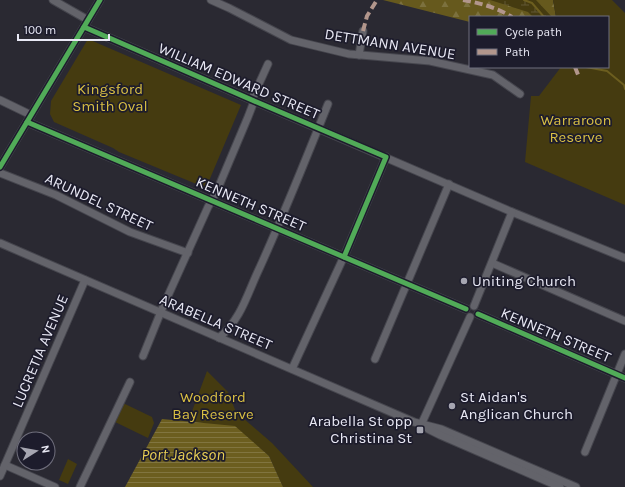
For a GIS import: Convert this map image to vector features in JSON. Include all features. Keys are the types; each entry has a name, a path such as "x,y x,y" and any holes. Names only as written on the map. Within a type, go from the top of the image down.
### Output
{"street":[{"path":"53,0 88,20"},
{"path":"0,167 100,0"},
{"name":"DETTMANN AVENUE","path":"211,0 292,40 349,54 430,61 493,75 520,94"},
{"name":"WILLIAM EDWARD STREET","path":"84,26 512,212 625,258"},
{"path":"359,55 363,31"},
{"path":"143,356 248,117 253,104 252,100 268,64"},
{"path":"0,100 31,115"},
{"path":"219,338 231,327 245,303 328,104"},
{"name":"KENNETH STREET","path":"27,122 466,309"},
{"path":"292,369 344,257 386,157"},
{"name":"ARUNDEL STREET","path":"0,173 56,195 130,232 188,253"},
{"path":"375,359 449,184"},
{"path":"474,306 512,212"},
{"name":"ARABELLA STREET","path":"0,243 421,425 440,435 560,487"},
{"path":"492,262 625,321"},
{"name":"LUCRETIA AVENUE","path":"0,476 85,280"},
{"path":"470,318 466,315 466,309 469,306 474,306"},
{"path":"470,318 474,318 478,314 478,310 474,306"},
{"name":"KENNETH STREET","path":"478,314 625,378"},
{"path":"421,425 470,318"},
{"path":"585,452 625,354"},
{"path":"80,487 130,382"},
{"name":"ARABELLA STREET","path":"421,425 441,429 576,487"},
{"path":"5,465 55,487"}],"green space":[{"path":"383,0 553,0 556,16 469,16 469,22"},
{"path":"490,0 536,0 551,16 532,16 528,12"},
{"name":"Warraroon Reserve","path":"553,0 612,0 625,13 625,205 525,162 531,96 539,96 560,68 609,68 609,16 556,16"},
{"name":"Kingsford Smith Oval","path":"88,39 241,105 206,188 119,152 54,122 50,114 51,101"},
{"name":"Woodford Bay Reserve","path":"207,371 228,392 236,412 272,443 313,487 283,487 269,456 235,427 188,422"},
{"path":"125,404 152,417 154,423 148,438 113,421 122,405"},
{"path":"68,459 77,464 68,484 59,480"}],"water":[{"name":"Port Jackson","path":"162,419 235,426 269,456 283,487 125,487"}],"waterway":[{"path":"524,0 532,3 543,16"},
{"path":"591,68 607,71 624,85 625,89"}],"marked path":[{"path":"363,31 367,16 377,0"},
{"path":"463,0 489,6 510,16"},
{"path":"575,68 579,77"}],"cycle path":[{"path":"0,167 100,0"},
{"path":"84,27 386,157 344,257"},
{"path":"27,122 466,309"},
{"path":"478,314 625,378"}],"place":[{"name":"Uniting Church","path":"464,281"},
{"name":"St Aidan's Anglican Church","path":"452,406"},
{"name":"Arabella St opp Christina St","path":"420,430"}]}
